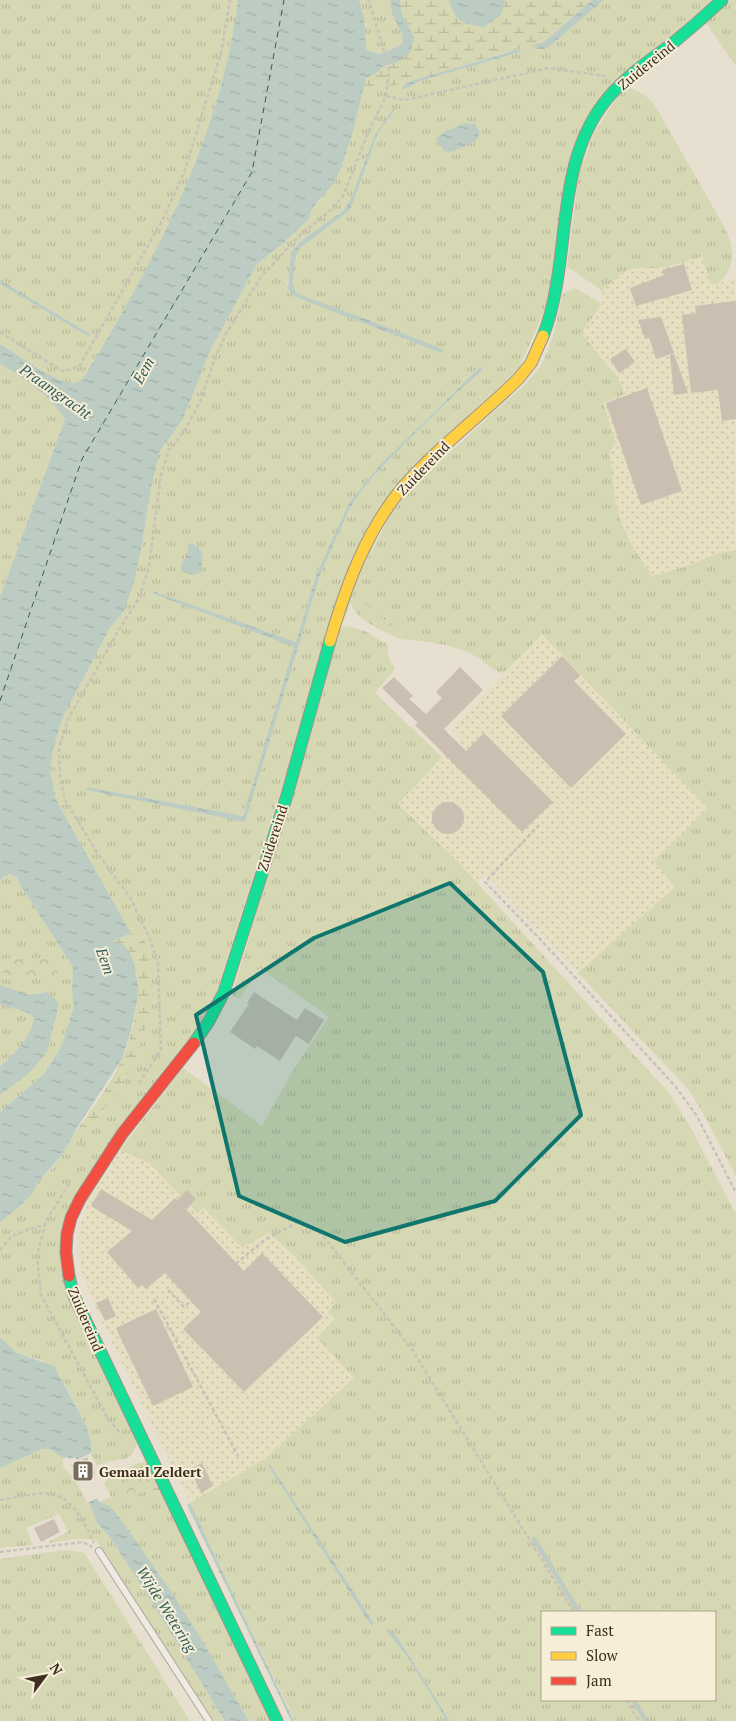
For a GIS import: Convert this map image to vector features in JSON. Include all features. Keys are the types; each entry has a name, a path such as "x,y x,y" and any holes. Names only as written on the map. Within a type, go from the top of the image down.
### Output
{"street":[{"name":"Zuidereind","path":"277,1721 74,1296 66,1258 68,1226 83,1195 109,1152 132,1120 197,1041 224,992 294,770 340,606 369,538 404,486 440,450 502,394 525,371 534,358 546,328 553,302 571,184 578,151 597,113 622,83 691,29 722,0"}],"lane":[{"path":"99,1551 209,1721"}],"path":[{"path":"0,332 62,371 71,370 80,365 163,218 184,172 221,53 230,0"},
{"path":"134,1090 161,1050 158,964 150,939 131,899 96,851 65,800 60,778 59,747 69,717 140,597 149,566 162,475 169,450 184,430 200,402 214,361 226,334 260,278 301,234 330,212 343,196 368,133 386,96 389,69 369,0"},
{"path":"386,96 404,100 549,68 617,78 622,83"},
{"path":"248,799 253,800"},
{"path":"539,825 485,882 680,1092 697,1116 736,1194"},
{"path":"71,1180 61,1194 46,1225 37,1256 40,1296 108,1419 126,1440"},
{"path":"168,1290 184,1307 263,1241 298,1222 320,1234 378,1304 413,1352 573,1611"},
{"path":"0,1250 12,1236 46,1225"},
{"path":"154,1299 238,1456"},
{"path":"0,1500 45,1493 64,1499 79,1514 99,1551"},
{"path":"0,1552 83,1542 99,1551"},
{"path":"627,1701 639,1721"}],"highlighted area":[{"path":"450,883 543,972 581,1115 495,1201 345,1242 239,1196 196,1015 314,938"}],"shaded area":[{"path":"702,256 710,283 718,284 736,278 736,550 719,553 687,566 652,576 638,554 618,512 612,481 609,453 616,443 603,403 625,394 618,378 581,333 602,305 602,291 624,272 638,268 664,267"},
{"path":"542,634 708,809 654,861 676,887 659,904 578,973 486,875 477,883 398,804 460,738 450,729"},
{"path":"120,1150 149,1163 197,1213 204,1208 242,1248 269,1233 294,1256 336,1302 335,1319 317,1338 354,1378 266,1458 190,1503 100,1318 83,1276 78,1256 79,1227 89,1201"}],"green space":[{"path":"0,0 238,0 217,100 201,148 181,196 136,288 84,377 74,383 56,378 0,344 0,284 89,337 90,334 0,280"},
{"path":"359,0 390,0 392,14 402,34 403,42 400,45 380,54 365,50 364,18"},
{"path":"400,0 449,0 453,14 504,0 592,0 544,42 404,84 362,89 366,78 377,73 382,67 398,62 414,37 402,14"},
{"path":"604,0 712,0 599,100 546,307 518,370 399,483 304,718 215,997 61,1242 137,1444 130,1456 97,1466 91,1453 91,1442 86,1425 59,1374 41,1360 17,1353 0,1337 0,1222 32,1194 40,1180 53,1167 72,1139 96,1122 134,1065 149,1018 144,940 131,933 55,798 50,769 54,744 64,715 110,628 124,611 142,544 151,488 160,451 183,419 210,351 257,264 286,241 308,220 312,209 340,171 352,135 362,89 404,84 402,87 405,89 420,81 520,52 521,50 519,49 536,44 535,48 537,49 547,48","holes":["394,108 378,133 349,211 298,250 293,282 296,292 301,295 443,352 441,353 294,296 287,284 291,252 301,241 344,210 351,198 375,134","480,367 483,370 429,419 372,479 349,510 320,575 245,822 87,787 243,816 295,647 154,594 153,591 296,642 316,575 349,503 381,464"]},
{"path":"731,0 736,0 736,66 706,23"},
{"path":"631,88 645,95 654,104 725,228 731,244 732,258 728,271 718,284 710,283 702,256 668,266 628,270 602,291 567,266 578,179 593,134 622,90"},
{"path":"575,288 602,304 581,333 618,378 625,394 603,403 616,443 609,453 618,511 624,528 637,553 652,576 687,566 719,553 736,550 736,1176 689,1090 578,973 675,887 654,861 708,809 542,634 504,673 500,673 468,652 440,644 400,639 403,628 384,620 361,601 356,614 349,601 389,516 414,485 538,370 551,342 562,295"},
{"path":"0,364 36,387 65,419 0,597"},
{"path":"361,601 384,620 403,628 400,639 378,629 356,614"},
{"path":"347,626 367,632 382,642 387,643 389,658 395,669 375,693 442,757 398,804 459,863 669,1093 689,1125 736,1214 736,1721 450,1721 398,1638 389,1628 387,1630 408,1658 447,1721 295,1721 190,1503 266,1458 354,1378 317,1338 335,1319 328,1312 336,1302 294,1256 269,1233 242,1248 204,1208 197,1213 149,1163 120,1150 183,1068 262,1126 294,1069 329,1017 260,968 240,999 232,995 341,627","holes":["270,1464 374,1623 370,1625"]},
{"path":"10,874 17,877 73,967 72,991 74,1006 62,1045 45,1073 0,1112 0,1095 27,1075 47,992 30,995 2,987 0,985 0,968 6,976 48,979 44,958 0,959 0,881 3,877"},
{"path":"131,933 144,940 150,959 152,995 149,1018 134,1065 82,1142 70,1140 111,1080 122,1059 130,1036 136,1006 137,977 130,954 120,945 112,942"},
{"path":"44,958 57,963 58,972 48,979 6,976 0,968 0,959"},
{"path":"0,1004 22,1010 34,1018 26,1038 0,1067"},
{"path":"42,1449 49,1449 63,1458 63,1466 75,1480 87,1503 89,1502 97,1523 109,1536 138,1580 225,1721 214,1721 96,1540 74,1539 49,1543 49,1541 68,1532 59,1514 26,1528 33,1545 0,1548 0,1468"},
{"path":"146,1462 272,1721 249,1721 199,1635 122,1521 110,1507 99,1502 111,1497 104,1484 107,1479 138,1463"},
{"path":"131,1478 154,1479 160,1490 146,1490 127,1501 115,1489"},
{"path":"65,1550 85,1554 190,1721 0,1721 0,1559"}],"water":[{"path":"238,0 359,0 364,18 366,50 380,54 403,42 402,34 392,14 390,0 400,0 402,14 414,37 411,51 398,62 382,67 377,73 366,78 352,135 340,171 332,185 312,209 308,220 286,241 257,264 210,351 183,419 160,451 151,488 134,582 124,611 110,628 64,715 54,744 50,769 55,798 131,933 112,942 123,944 130,953 134,963 138,986 137,1001 131,1031 122,1059 77,1128 62,1155 40,1180 32,1194 0,1222 0,1112 45,1073 62,1045 74,1006 72,991 73,967 17,877 10,874 3,877 0,881 0,597 65,419 36,387 0,364 0,344 65,382 74,383 84,377 136,288 159,243 201,148 217,100"},
{"path":"449,0 505,1 500,16 484,27 460,20 454,13"},
{"path":"592,0 604,0 550,46 544,49 535,49 536,44 544,42"},
{"path":"519,49 521,50 520,52 420,81 402,89 404,84 418,79"},
{"path":"394,108 395,110 378,133 349,211 298,250 293,282 296,292 301,295 442,349 443,352 441,353 294,296 288,289 291,252 301,241 344,210 351,198 375,134"},
{"path":"466,123 475,124 480,133 476,141 452,152 444,151 436,139 444,132"},
{"path":"0,280 90,334 89,337 0,284"},
{"path":"480,367 483,370 438,410 377,473 349,510 320,575 245,822 87,790 87,787 243,816 294,647 154,594 153,591 296,642 316,575 349,503 381,464"},
{"path":"189,543 195,545 201,551 203,559 200,573 192,575 181,571 182,562 187,556"},
{"path":"0,985 30,995 47,992 59,1003 47,1052 27,1075 0,1095 0,1067 26,1038 34,1018 22,1010 0,1004"},
{"path":"0,1337 17,1353 54,1366 86,1425 91,1442 91,1453 77,1460 75,1457 63,1458 49,1449 42,1449 0,1468"},
{"path":"270,1464 374,1623 371,1626 268,1465"},
{"name":"Wijde Wetering","path":"97,1498 99,1502 110,1506 122,1521 170,1590 199,1635 249,1721 225,1721 138,1580 109,1536 97,1523 89,1502"},
{"path":"190,1503 294,1721 291,1721 187,1505"},
{"path":"389,1628 398,1638 450,1721 447,1721 408,1658 386,1630"}],"building":[{"path":"684,264 692,290 636,306 630,288 664,275 662,270"},
{"path":"736,301 736,419 722,421 718,390 691,393 682,315 696,313 695,306"},
{"path":"661,317 674,353 656,359 649,337 645,339 638,320"},
{"path":"626,349 635,362 619,373 610,359"},
{"path":"674,354 688,393 674,395 670,355"},
{"path":"647,388 682,491 641,505 606,403"},
{"path":"562,656 580,675 574,681 626,734 571,788 501,716"},
{"path":"460,667 483,690 444,729 466,751 484,733 553,802 522,832 415,725 418,723 382,688 394,677 413,696 409,699 426,714 442,698 436,692"},
{"path":"448,802 459,807 464,818 459,829 448,834 437,829 432,818 437,807"},
{"path":"254,992 297,1020 305,1008 324,1020 309,1044 296,1036 280,1061 257,1046 255,1049 230,1032 249,1004 247,1003"},
{"path":"101,1189 152,1220 175,1198 177,1200 187,1190 196,1199 186,1209 244,1271 262,1253 323,1317 244,1392 183,1329 201,1312 165,1273 146,1289 142,1285 138,1288 107,1252 132,1231 91,1206"},
{"path":"108,1298 116,1316 105,1321 96,1303"},
{"path":"156,1309 193,1387 153,1406 116,1328"},
{"name":"Gemaal Zeldert","path":"87,1457 95,1474 79,1481 71,1465"},
{"path":"202,1463 213,1486 201,1493 190,1469"},
{"path":"54,1519 60,1532 41,1542 34,1528"}],"waterway":[{"path":"534,1539 578,1611"},
{"path":"634,1701 646,1721"}],"ferry route":[{"path":"0,701 82,459 252,172 284,0"}],"traffic: fast":[{"path":"543,336 552,307 558,276 570,183 578,154 590,125 607,99 622,83 679,38 722,0"},
{"path":"194,1043 209,1021 224,992 287,795 330,641"},
{"path":"69,1276 74,1296 277,1721"}],"traffic: slow":[{"path":"330,641 350,580 368,541 390,504 403,487 431,458 519,378 531,363 543,336"}],"traffic: jam":[{"path":"69,1276 66,1252 67,1234 71,1218 80,1199 122,1134 194,1043"}],"place":[{"name":"Gemaal Zeldert","path":"83,1471"}],"water label":[{"name":"Eem","path":"143,370"},
{"name":"Praamgracht","path":"56,391"},
{"name":"Eem","path":"106,961"}]}
